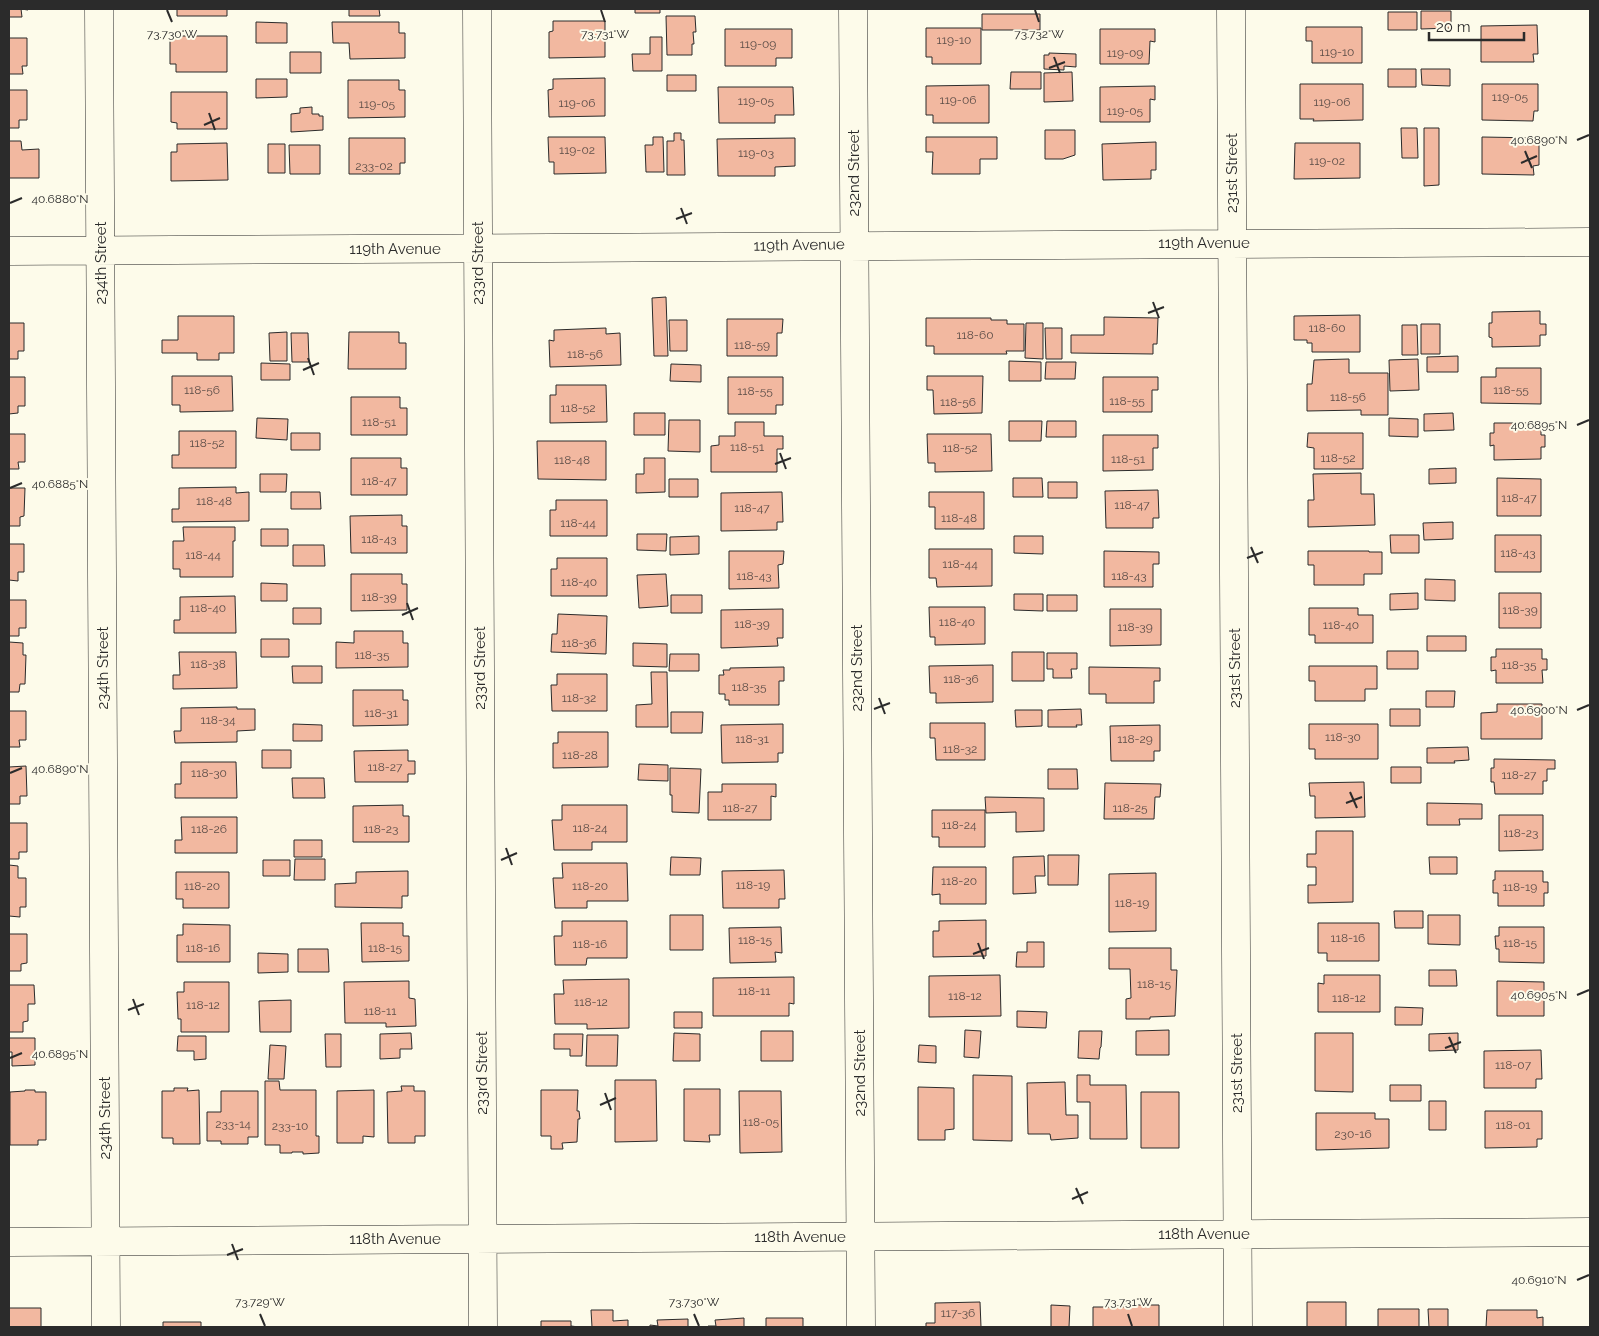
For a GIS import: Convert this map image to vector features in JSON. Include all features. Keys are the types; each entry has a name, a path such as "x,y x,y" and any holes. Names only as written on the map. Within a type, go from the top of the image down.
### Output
{"street":[{"name":"234th Street","path":"99,9 106,1327"},
{"name":"233rd Street","path":"476,9 483,1327"},
{"name":"232nd Street","path":"854,9 861,1327"},
{"name":"231st Street","path":"1231,9 1238,1327"},
{"name":"119th Avenue","path":"9,251 1590,242"},
{"name":"118th Avenue","path":"9,1242 1590,1232"}],"building":[{"path":"9,9 21,9 22,17 9,17"},
{"path":"177,9 227,9 227,16 177,16"},
{"path":"349,9 379,9 380,16 349,16"},
{"path":"635,9 660,9 660,13 635,13"},
{"path":"1421,11 1451,11 1451,28 1421,29"},
{"path":"1388,12 1417,12 1417,30 1388,30"},
{"path":"982,14 1040,14 1040,30 982,30"},
{"path":"666,16 695,16 696,32 693,32 694,44 692,44 692,55 667,55"},
{"path":"553,21 605,21 605,57 549,58 549,32 553,31"},
{"path":"256,22 287,23 287,43 256,43"},
{"path":"332,22 399,22 399,33 405,33 405,58 350,59 349,43 333,43"},
{"path":"1537,25 1538,54 1533,54 1534,62 1481,62 1481,26"},
{"path":"1306,27 1362,27 1362,63 1312,63 1312,41 1306,41"},
{"path":"926,28 981,28 981,64 932,64 932,57 926,57"},
{"path":"725,29 792,29 792,58 776,58 776,66 725,66"},
{"path":"1100,29 1155,29 1155,42 1150,41 1149,64 1100,64"},
{"path":"170,36 227,36 227,72 176,72 176,64 170,64"},
{"path":"650,37 662,37 662,71 633,71 632,54 650,54"},
{"path":"9,38 27,38 27,66 22,66 23,74 9,74"},
{"path":"290,52 321,52 321,73 290,73"},
{"path":"1049,53 1076,54 1076,67 1064,66 1064,70 1044,69 1044,55 1049,55"},
{"path":"1388,69 1416,69 1416,87 1388,87"},
{"path":"1421,69 1450,69 1450,86 1422,85"},
{"path":"1011,72 1041,72 1041,89 1010,89"},
{"path":"1072,72 1073,101 1044,102 1044,73"},
{"path":"667,75 696,75 696,91 667,91"},
{"path":"605,78 605,116 549,117 548,90 553,89 553,79"},
{"path":"256,79 287,79 287,97 256,98"},
{"path":"348,80 399,80 399,90 405,90 405,117 348,118"},
{"path":"1300,84 1363,84 1363,120 1313,121 1314,119 1300,119"},
{"path":"1482,84 1538,84 1538,111 1534,111 1533,121 1482,120"},
{"path":"989,85 989,123 933,123 933,115 926,115 926,86"},
{"path":"1155,86 1155,100 1150,99 1150,122 1100,122 1100,87"},
{"path":"718,87 793,87 794,115 775,115 775,123 719,123"},
{"path":"9,90 27,90 27,120 19,120 19,128 9,128"},
{"path":"171,92 227,92 227,129 177,129 177,123 171,122"},
{"path":"312,107 312,114 323,116 323,130 291,132 291,114 300,113 300,108"},
{"path":"1401,128 1417,128 1418,158 1402,158"},
{"path":"1424,128 1439,128 1439,185 1424,186"},
{"path":"1045,130 1075,130 1075,155 1063,159 1045,159"},
{"path":"674,133 681,133 681,140 684,140 685,175 667,175 667,141 674,141"},
{"path":"548,137 605,137 606,173 554,174 554,162 549,162"},
{"path":"653,137 663,137 664,172 646,172 645,145 653,145"},
{"path":"926,137 997,137 997,159 980,159 980,174 932,174 933,152 926,152"},
{"path":"1482,137 1539,138 1539,165 1533,166 1534,175 1482,174"},
{"path":"349,138 405,138 405,163 400,163 400,174 349,174"},
{"path":"795,138 795,166 775,167 775,176 718,176 717,139"},
{"path":"9,141 21,141 22,150 39,149 39,178 9,178"},
{"path":"1156,142 1156,170 1151,170 1151,179 1103,180 1102,144"},
{"path":"227,143 228,180 171,181 171,152 177,152 177,144"},
{"path":"1295,143 1360,143 1360,178 1294,179"},
{"path":"268,144 285,144 285,173 268,173"},
{"path":"289,145 320,145 320,174 290,174"},
{"path":"666,297 668,356 654,356 652,298"},
{"path":"1540,311 1540,324 1546,324 1546,335 1540,335 1540,346 1492,347 1492,338 1489,337 1489,323 1492,323 1492,312"},
{"path":"1360,315 1360,352 1312,352 1312,343 1307,343 1307,340 1294,340 1294,316"},
{"path":"178,316 234,316 234,353 219,353 219,360 197,360 197,353 162,353 162,340 178,340"},
{"path":"1104,317 1158,318 1157,344 1153,344 1153,354 1071,353 1071,335 1104,335"},
{"path":"926,318 991,318 991,320 1007,320 1007,324 1024,324 1024,351 1006,351 1007,354 934,354 934,346 926,346"},
{"path":"727,319 783,319 782,333 777,333 777,356 727,356"},
{"path":"669,320 687,320 687,351 670,351"},
{"path":"9,323 24,323 24,351 18,351 18,359 9,359"},
{"path":"1026,323 1043,323 1043,359 1025,358"},
{"path":"1421,324 1440,324 1440,354 1421,354"},
{"path":"1402,325 1417,325 1418,355 1402,355"},
{"path":"606,328 606,334 620,333 621,365 550,367 549,340 554,341 554,330"},
{"path":"1045,328 1062,328 1062,359 1046,359"},
{"path":"287,332 287,361 270,361 269,333"},
{"path":"349,332 399,332 399,343 406,343 406,369 348,369"},
{"path":"291,333 308,333 309,362 292,362"},
{"path":"1458,356 1458,372 1427,372 1427,357"},
{"path":"1349,359 1349,373 1388,373 1388,415 1361,415 1361,410 1307,411 1307,384 1312,384 1314,360"},
{"path":"1418,359 1419,390 1390,391 1389,360"},
{"path":"1009,361 1041,362 1041,381 1009,381"},
{"path":"1046,362 1076,362 1075,379 1045,379"},
{"path":"261,363 290,364 290,380 261,380"},
{"path":"671,364 701,365 701,382 670,381"},
{"path":"1496,368 1541,368 1541,404 1481,403 1481,377 1496,377"},
{"path":"172,376 232,376 233,411 180,412 180,405 172,405"},
{"path":"927,376 983,376 982,413 934,414 933,390 927,390"},
{"path":"9,377 25,377 25,406 18,406 18,413 9,414"},
{"path":"728,377 783,377 783,405 776,405 776,414 728,414"},
{"path":"1103,377 1158,377 1158,390 1152,390 1152,412 1103,412"},
{"path":"556,385 606,385 607,422 550,423 550,395 556,395"},
{"path":"351,397 400,397 400,408 407,408 407,435 351,435"},
{"path":"634,413 665,413 665,435 634,435"},
{"path":"1453,413 1454,430 1424,431 1424,414"},
{"path":"257,418 288,419 287,440 256,438"},
{"path":"1389,418 1418,419 1418,437 1389,436"},
{"path":"669,420 700,420 700,452 668,451"},
{"path":"1009,421 1042,421 1041,441 1009,441"},
{"path":"1047,421 1076,421 1076,437 1046,437"},
{"path":"735,422 764,422 764,436 783,436 783,449 777,449 777,472 711,472 711,446 719,445 719,436 735,436"},
{"path":"1494,423 1541,423 1541,435 1545,435 1545,447 1541,447 1541,459 1494,460 1494,445 1490,446 1490,433 1494,433"},
{"path":"179,431 236,431 236,468 172,468 172,455 179,455"},
{"path":"291,433 320,433 320,450 291,450"},
{"path":"1308,433 1363,433 1363,469 1314,469 1314,448 1307,447"},
{"path":"9,434 25,434 25,462 18,462 19,469 9,469"},
{"path":"927,434 991,434 992,471 935,472 935,463 928,463"},
{"path":"1103,435 1158,435 1158,448 1153,448 1153,470 1103,471"},
{"path":"537,441 606,441 606,480 538,479"},
{"path":"351,458 401,458 401,468 407,468 407,495 351,495"},
{"path":"644,458 665,458 665,492 636,493 636,474 644,474"},
{"path":"1456,468 1456,483 1429,484 1429,469"},
{"path":"1361,473 1361,494 1374,494 1375,525 1308,527 1308,500 1314,500 1313,474"},
{"path":"260,474 287,474 286,492 260,492"},
{"path":"1013,478 1042,478 1043,497 1013,497"},
{"path":"1497,478 1541,479 1541,516 1497,516"},
{"path":"669,479 698,479 698,497 669,497"},
{"path":"1048,482 1077,482 1077,498 1048,498"},
{"path":"236,487 236,493 249,492 249,521 172,522 172,509 179,509 179,488"},
{"path":"9,488 25,488 24,516 20,517 20,526 9,526"},
{"path":"1158,490 1159,518 1153,518 1153,528 1106,528 1105,491"},
{"path":"291,492 320,492 321,509 291,509"},
{"path":"782,492 783,522 777,522 777,530 721,531 721,493"},
{"path":"929,492 984,492 984,529 935,529 935,507 929,507"},
{"path":"556,500 607,500 607,536 550,536 550,510 556,510"},
{"path":"402,515 402,526 407,526 407,553 351,553 350,516"},
{"path":"1453,522 1453,539 1424,540 1423,523"},
{"path":"183,527 235,527 233,577 180,577 180,569 173,569 173,541 184,541"},
{"path":"261,529 288,529 288,546 261,546"},
{"path":"637,534 667,534 666,551 637,550"},
{"path":"1390,535 1419,535 1419,553 1391,553"},
{"path":"1495,535 1541,535 1541,572 1495,572"},
{"path":"699,536 699,554 670,555 670,537"},
{"path":"1014,536 1043,536 1043,554 1014,553"},
{"path":"9,544 24,544 24,572 18,572 18,581 9,580"},
{"path":"293,545 324,545 325,566 293,566"},
{"path":"929,549 992,549 992,586 937,587 936,578 929,578"},
{"path":"729,551 784,551 783,564 778,565 779,588 729,589"},
{"path":"1104,551 1159,552 1159,564 1153,564 1153,587 1104,587"},
{"path":"1308,551 1382,552 1382,574 1364,574 1364,585 1314,585 1314,565 1308,565"},
{"path":"557,558 607,558 607,596 551,596 551,569 557,569"},
{"path":"351,574 402,574 402,584 407,584 407,610 351,611"},
{"path":"666,574 668,606 639,608 637,575"},
{"path":"1425,579 1455,580 1455,601 1425,600"},
{"path":"261,583 287,584 287,601 261,601"},
{"path":"1418,593 1418,609 1390,610 1390,594"},
{"path":"1499,593 1541,593 1541,628 1499,628"},
{"path":"1014,594 1043,594 1043,611 1014,610"},
{"path":"671,595 702,595 702,613 671,613"},
{"path":"1047,595 1077,595 1077,611 1047,611"},
{"path":"235,596 236,633 174,633 174,620 180,620 180,597"},
{"path":"9,600 26,600 26,628 19,628 19,636 9,636"},
{"path":"929,607 985,607 985,644 935,645 935,637 930,637"},
{"path":"293,608 321,608 321,624 293,624"},
{"path":"1309,608 1358,608 1358,615 1373,615 1373,643 1315,643 1315,635 1309,635"},
{"path":"783,609 783,638 777,638 778,646 721,648 721,610"},
{"path":"1110,609 1161,609 1161,645 1110,646"},
{"path":"558,614 607,616 606,654 551,652 552,634 557,634"},
{"path":"354,631 403,631 403,643 408,643 408,667 336,668 336,642 354,643"},
{"path":"1427,636 1466,636 1466,651 1427,651"},
{"path":"261,639 289,639 289,657 261,657"},
{"path":"9,642 23,643 23,655 26,655 25,684 20,684 19,692 9,692"},
{"path":"633,643 667,644 667,667 633,666"},
{"path":"1496,649 1542,649 1542,659 1547,659 1547,670 1542,670 1543,683 1496,683 1496,670 1491,671 1491,657 1496,657"},
{"path":"1387,651 1418,651 1418,669 1387,669"},
{"path":"179,652 236,652 237,688 173,689 173,675 180,675"},
{"path":"1012,652 1044,652 1044,681 1012,681"},
{"path":"1047,653 1077,653 1077,669 1071,669 1072,678 1053,678 1053,669 1047,669"},
{"path":"670,654 699,654 699,671 669,671"},
{"path":"993,665 993,702 936,703 936,693 930,693 929,666"},
{"path":"292,666 322,666 322,683 293,683"},
{"path":"1309,666 1377,666 1377,689 1365,689 1365,701 1315,701 1315,681 1309,681"},
{"path":"784,667 784,681 779,681 779,705 729,705 729,700 725,700 725,694 719,694 719,675 724,675 723,670 730,670 730,668"},
{"path":"1089,667 1160,668 1160,681 1154,681 1154,703 1106,703 1106,694 1089,694"},
{"path":"651,672 667,672 668,727 636,727 636,705 652,704"},
{"path":"557,674 607,674 607,711 552,711 551,685 557,685"},
{"path":"353,690 403,690 403,700 408,700 408,725 353,726"},
{"path":"1426,691 1455,691 1454,707 1426,707"},
{"path":"1497,704 1542,704 1542,739 1481,739 1481,713 1497,712"},
{"path":"237,707 237,709 255,709 255,730 237,731 237,742 175,743 174,731 181,731 181,708"},
{"path":"1081,709 1082,725 1076,725 1077,727 1048,727 1048,710"},
{"path":"1390,709 1420,709 1420,726 1390,726"},
{"path":"1015,710 1042,710 1042,726 1016,727"},
{"path":"9,711 26,711 26,740 19,740 20,747 9,747"},
{"path":"671,712 703,712 702,733 671,733"},
{"path":"930,723 985,723 985,760 936,760 935,738 930,738"},
{"path":"293,724 322,725 322,741 293,741"},
{"path":"783,724 783,753 778,753 778,762 722,763 721,725"},
{"path":"1309,724 1378,724 1378,759 1315,759 1315,749 1309,749"},
{"path":"1160,725 1160,751 1154,751 1154,761 1111,761 1110,726"},
{"path":"558,732 608,732 608,767 553,768 553,743 558,743"},
{"path":"1468,747 1469,760 1454,761 1455,763 1427,763 1427,748"},
{"path":"262,750 291,750 291,768 262,768"},
{"path":"408,750 408,761 415,761 415,774 408,774 408,782 355,782 354,751"},
{"path":"1494,759 1555,760 1555,769 1547,769 1547,781 1543,781 1543,794 1495,794 1494,782 1491,782 1491,768 1494,768"},
{"path":"181,762 236,762 237,798 175,798 175,784 181,784"},
{"path":"639,764 668,765 668,781 638,780"},
{"path":"26,766 27,796 20,796 20,804 9,804 9,767"},
{"path":"1391,767 1421,767 1421,783 1391,783"},
{"path":"670,768 701,769 699,813 672,812"},
{"path":"1048,769 1077,769 1078,789 1048,789"},
{"path":"292,778 324,778 325,798 293,798"},
{"path":"1364,782 1365,817 1315,818 1315,796 1310,796 1309,783"},
{"path":"1105,783 1161,784 1160,797 1155,797 1154,819 1104,819"},
{"path":"722,784 776,784 776,797 771,796 771,820 708,820 708,792 722,792"},
{"path":"985,797 1044,798 1044,831 1016,832 1016,812 986,813"},
{"path":"1427,803 1482,804 1482,819 1459,819 1460,825 1427,825"},
{"path":"403,805 403,816 409,816 409,842 353,842 353,806"},
{"path":"562,805 627,805 627,842 592,842 592,850 554,850 552,820 562,820"},
{"path":"932,810 985,810 985,847 939,847 939,837 932,837"},
{"path":"1499,815 1543,815 1543,850 1499,851"},
{"path":"181,817 237,817 237,853 175,853 175,840 182,840"},
{"path":"9,823 27,823 27,852 19,852 19,859 9,859"},
{"path":"1316,831 1353,831 1353,902 1308,903 1308,885 1316,885 1316,867 1307,867 1307,854 1316,854"},
{"path":"294,840 322,840 322,857 294,857"},
{"path":"1048,855 1079,855 1078,885 1048,885"},
{"path":"1044,856 1045,876 1035,876 1036,893 1013,894 1013,857"},
{"path":"671,857 701,858 700,875 670,875"},
{"path":"1429,857 1457,857 1457,874 1430,874"},
{"path":"295,859 325,859 325,880 294,880"},
{"path":"263,860 290,860 290,876 263,876"},
{"path":"562,863 627,863 628,901 587,901 587,908 555,908 553,878 563,878"},
{"path":"9,865 18,866 18,878 26,878 26,907 20,907 20,917 9,916"},
{"path":"933,867 986,867 986,904 940,904 940,894 932,895"},
{"path":"784,870 785,899 779,899 779,908 723,908 722,871"},
{"path":"408,871 408,896 402,896 402,908 335,907 335,884 356,883 356,872"},
{"path":"1495,871 1543,871 1543,882 1548,882 1548,893 1544,893 1544,906 1498,906 1498,893 1493,893"},
{"path":"176,872 229,872 229,908 183,908 183,899 176,899"},
{"path":"1156,873 1156,931 1109,932 1109,874"},
{"path":"1394,911 1423,911 1423,928 1395,928"},
{"path":"670,915 703,915 703,950 670,950"},
{"path":"1428,915 1460,915 1460,945 1428,944"},
{"path":"986,920 986,956 933,957 933,931 939,931 939,921"},
{"path":"562,921 627,921 627,958 587,958 586,965 555,965 554,936 562,936"},
{"path":"361,923 403,923 403,936 409,936 409,961 362,962"},
{"path":"1318,923 1379,923 1379,961 1327,961 1327,953 1318,953"},
{"path":"183,924 230,925 230,962 177,962 177,935 183,935"},
{"path":"781,927 782,953 775,952 776,962 730,963 729,928"},
{"path":"1499,927 1544,927 1544,963 1499,962 1499,949 1496,949 1495,936 1499,936"},
{"path":"9,934 27,934 27,963 21,964 21,971 9,971"},
{"path":"1027,942 1044,942 1044,967 1016,967 1017,952 1027,952"},
{"path":"1109,948 1171,948 1171,970 1177,970 1175,1016 1126,1019 1126,999 1131,998 1130,969 1109,969"},
{"path":"298,949 328,949 329,972 298,972"},
{"path":"258,953 288,954 288,972 258,973"},
{"path":"1429,970 1456,970 1457,986 1429,986"},
{"path":"1000,975 1001,1016 929,1017 929,976"},
{"path":"1324,975 1380,975 1380,1012 1318,1012 1318,983 1324,984"},
{"path":"794,977 794,1004 789,1003 789,1016 713,1016 713,978"},
{"path":"629,979 629,1028 587,1029 587,1024 555,1024 554,994 564,994 563,980"},
{"path":"409,981 409,998 415,999 416,1026 386,1027 386,1023 345,1023 344,982"},
{"path":"1497,981 1544,982 1544,1016 1497,1016"},
{"path":"184,982 229,982 229,1032 181,1032 181,1019 178,1019 177,992 184,992"},
{"path":"9,985 34,985 35,1004 28,1004 28,1021 23,1022 23,1032 9,1032"},
{"path":"291,1000 291,1032 260,1032 259,1001"},
{"path":"1395,1007 1423,1008 1422,1025 1395,1025"},
{"path":"1017,1011 1047,1012 1046,1028 1017,1027"},
{"path":"674,1012 702,1012 702,1028 674,1028"},
{"path":"965,1030 981,1031 979,1058 964,1057"},
{"path":"1169,1030 1169,1055 1136,1055 1136,1031"},
{"path":"761,1031 793,1031 793,1061 761,1061"},
{"path":"1079,1031 1102,1031 1099,1059 1078,1058"},
{"path":"411,1033 412,1049 400,1049 400,1058 380,1059 380,1034"},
{"path":"674,1033 700,1034 700,1061 673,1061"},
{"path":"1315,1033 1353,1033 1353,1092 1315,1091"},
{"path":"1458,1033 1458,1050 1429,1051 1429,1034"},
{"path":"325,1034 341,1034 341,1067 326,1067"},
{"path":"554,1034 583,1034 582,1056 570,1056 570,1049 554,1049"},
{"path":"587,1035 618,1035 617,1066 586,1066"},
{"path":"178,1036 206,1036 206,1059 194,1060 194,1051 177,1051"},
{"path":"9,1038 35,1038 35,1065 12,1066"},
{"path":"270,1045 286,1046 284,1079 268,1079"},
{"path":"919,1045 936,1046 936,1063 918,1062"},
{"path":"1541,1050 1542,1079 1536,1079 1536,1088 1484,1088 1484,1051"},
{"path":"973,1075 1012,1076 1012,1141 973,1140"},
{"path":"1077,1075 1090,1075 1090,1085 1126,1085 1127,1139 1090,1139 1090,1102 1077,1102"},
{"path":"615,1080 656,1080 657,1141 615,1142"},
{"path":"265,1081 279,1081 280,1090 316,1090 316,1136 319,1136 319,1153 280,1153 280,1145 265,1145"},
{"path":"1065,1082 1066,1115 1078,1115 1078,1138 1051,1140 1050,1134 1028,1134 1027,1083"},
{"path":"1390,1085 1421,1085 1421,1101 1390,1101"},
{"path":"401,1086 414,1086 414,1091 425,1091 425,1136 415,1136 415,1143 388,1143 387,1092 402,1091"},
{"path":"918,1087 954,1088 954,1129 945,1130 945,1140 918,1140"},
{"path":"174,1088 188,1088 187,1091 199,1090 200,1144 173,1144 173,1138 162,1138 162,1091 174,1091"},
{"path":"684,1089 720,1089 720,1135 709,1135 710,1142 684,1141"},
{"path":"25,1090 46,1092 46,1140 38,1140 38,1145 10,1145 10,1092"},
{"path":"374,1090 374,1137 363,1136 363,1143 337,1143 337,1091"},
{"path":"541,1090 578,1090 577,1111 579,1111 580,1119 578,1119 577,1142 562,1143 563,1149 551,1149 551,1136 541,1136"},
{"path":"221,1091 258,1091 258,1137 248,1137 248,1144 221,1144 221,1141 207,1141 207,1112 221,1112"},
{"path":"739,1091 781,1091 782,1152 740,1153"},
{"path":"1141,1092 1179,1092 1179,1148 1141,1148"},
{"path":"1429,1101 1446,1101 1446,1130 1429,1130"},
{"path":"1485,1111 1542,1111 1542,1139 1537,1139 1537,1147 1485,1148"},
{"path":"1316,1113 1375,1113 1375,1119 1389,1119 1389,1148 1316,1150"},
{"path":"980,1302 981,1327 926,1327 926,1323 935,1323 935,1303"},
{"path":"1307,1302 1346,1302 1346,1327 1307,1327"},
{"path":"1051,1305 1070,1306 1069,1327 1051,1327"},
{"path":"1124,1305 1159,1305 1159,1327 1093,1327 1093,1307 1124,1307"},
{"path":"9,1308 41,1308 41,1327 9,1327"},
{"path":"1378,1309 1419,1309 1419,1327 1378,1327"},
{"path":"1428,1309 1448,1309 1448,1327 1429,1327"},
{"path":"591,1310 613,1310 613,1321 628,1320 628,1327 592,1327"},
{"path":"1487,1310 1537,1310 1537,1318 1543,1317 1543,1327 1486,1327"},
{"path":"744,1318 744,1327 708,1327 716,1326 715,1320"},
{"path":"766,1318 803,1318 803,1327 766,1327"},
{"path":"688,1319 688,1327 650,1327 650,1325 658,1326 657,1320"},
{"path":"541,1321 571,1321 571,1326 579,1327 541,1327"},
{"path":"163,1322 201,1322 201,1327 163,1327"}]}
